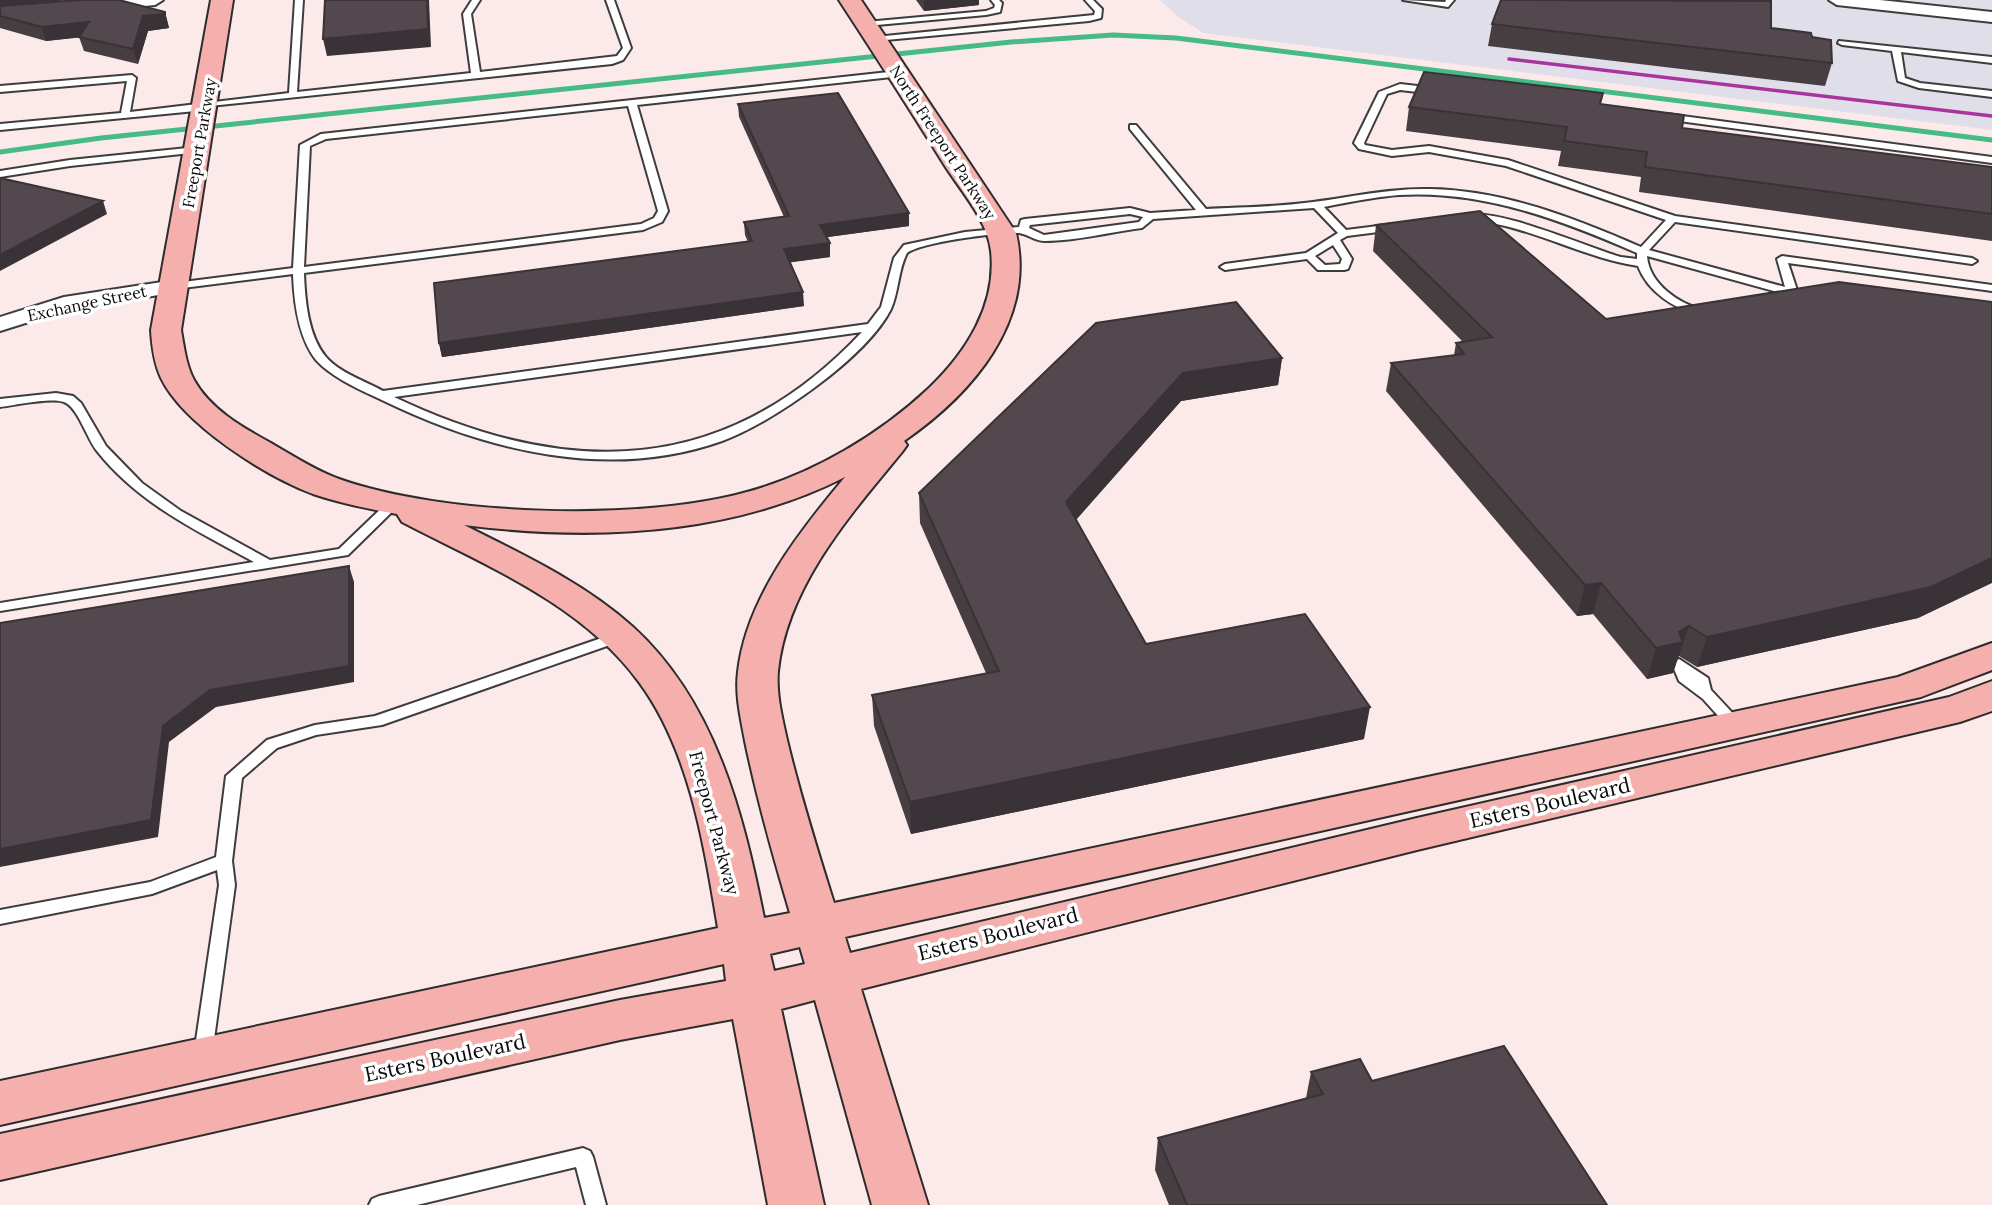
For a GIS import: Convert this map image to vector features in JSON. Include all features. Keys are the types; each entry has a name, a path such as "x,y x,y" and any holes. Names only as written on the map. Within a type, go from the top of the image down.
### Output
{"main road":[{"name":"Freeport Parkway","path":"222,0 166,330 171,361 178,381 204,416 306,478 330,487 395,503 575,600 639,655 673,702 702,762 744,942 796,1205"},
{"name":"North Freeport Parkway","path":"850,0 897,72 1013,232 1007,250 1004,298 990,332 962,374 907,425"},
{"path":"395,503 527,521 641,520 711,512 758,500 803,484 907,425"},
{"path":"900,1205 877,1143 832,974 816,927 756,693 759,663 768,626 807,550 907,425"},
{"name":"Esters Boulevard","path":"0,1103 1907,688 1992,656"},
{"name":"Esters Boulevard","path":"0,1157 620,1020 753,996 832,974 1960,708 1992,695"}],"street":[{"path":"79,7 155,0"},
{"path":"1837,0 1924,5 1992,17"},
{"name":"Exchange Street","path":"0,324 64,304 175,286"}],"lane":[{"path":"293,93 299,0"},
{"path":"476,0 467,15 476,76"},
{"path":"0,127 293,93 600,64 620,58 627,48 610,0"},
{"path":"871,32 986,13 997,10 999,5 995,0"},
{"path":"871,32 1089,19 1098,16 1099,11 1089,0"},
{"path":"1407,0 1448,5 1450,0"},
{"path":"1842,43 1992,60"},
{"path":"1896,49 1901,79 1919,85 1992,93"},
{"path":"897,72 324,136 308,141 305,145 298,271 304,318 321,358 420,416 476,436 558,454 636,456 705,443 760,418 836,361 884,313 896,277 896,258 904,248 922,242 1013,232 1039,239 1142,225 1150,216"},
{"path":"0,89 132,78 125,114"},
{"path":"1441,92 1400,87 1383,92 1359,143 1362,147 1392,153 1429,149 1508,163 1673,219 1972,261"},
{"path":"175,286 627,231 658,220 663,211 632,103"},
{"path":"1654,116 1757,135 1877,145 1992,160"},
{"path":"1133,127 1202,211"},
{"path":"0,174 198,145"},
{"path":"1877,145 1879,157"},
{"path":"1013,232 1025,222 1130,211 1150,216 1317,205 1399,192 1483,197 1549,215 1642,257 1796,293"},
{"path":"1309,256 1322,268 1344,267 1348,259 1339,236 1317,205"},
{"path":"1459,218 1487,218 1615,261 1642,257 1673,219"},
{"path":"1225,267 1309,256 1339,236 1408,225"},
{"path":"1642,257 1646,274 1688,311"},
{"path":"1796,293 1782,259 1992,288"},
{"path":"1761,301 1796,293"},
{"path":"1674,313 1712,309"},
{"path":"381,395 870,327"},
{"path":"0,403 57,397 69,399 77,406 101,448 136,486 176,514 268,564"},
{"path":"0,607 343,552 395,503"},
{"path":"202,1059 227,885 224,861 234,776 272,744 315,730 377,721 621,637"},
{"path":"1704,692 1735,725"},
{"path":"0,916 152,888 224,861"},
{"path":"379,1205 583,1157 596,1205"}],"shaded area":[{"path":"1160,0 1992,0 1992,130 1203,33 1178,17"}],"building":[{"path":"119,0 165,14 143,16 133,49 79,37 89,22 42,27 0,16 0,6"},
{"path":"325,0 427,0 428,29 323,39"},
{"path":"1501,0 1771,1 1771,28 1811,33 1812,37 1831,40 1832,63 1492,24"},
{"path":"1424,72 1603,93 1600,104 1684,115 1682,128 1992,167 1992,214 1645,167 1647,152 1564,141 1567,127 1409,107"},
{"path":"838,93 909,213 820,225 830,243 784,249 803,292 439,343 434,283 752,241 744,222 789,216 738,104"},
{"path":"0,178 103,201 0,255"},
{"path":"1480,211 1606,319 1839,282 1992,302 1992,558 1931,587 1707,637 1689,626 1679,632 1683,642 1656,648 1601,583 1585,585 1391,363 1464,354 1456,343 1492,337 1376,225"},
{"path":"1236,302 1282,358 1183,373 1066,502 1146,644 1305,614 1370,707 910,802 872,695 999,671 919,493 1096,323"},
{"path":"349,566 349,666 210,690 163,726 151,820 0,849 0,623"},
{"path":"1504,1046 1607,1205 1187,1205 1158,1138 1323,1094 1311,1072 1360,1059 1372,1081"}],"waterway":[{"path":"0,152 101,138 1011,42 1113,35 1176,38 1992,140"}],"railway":[{"path":"1509,59 1992,116"}]}
